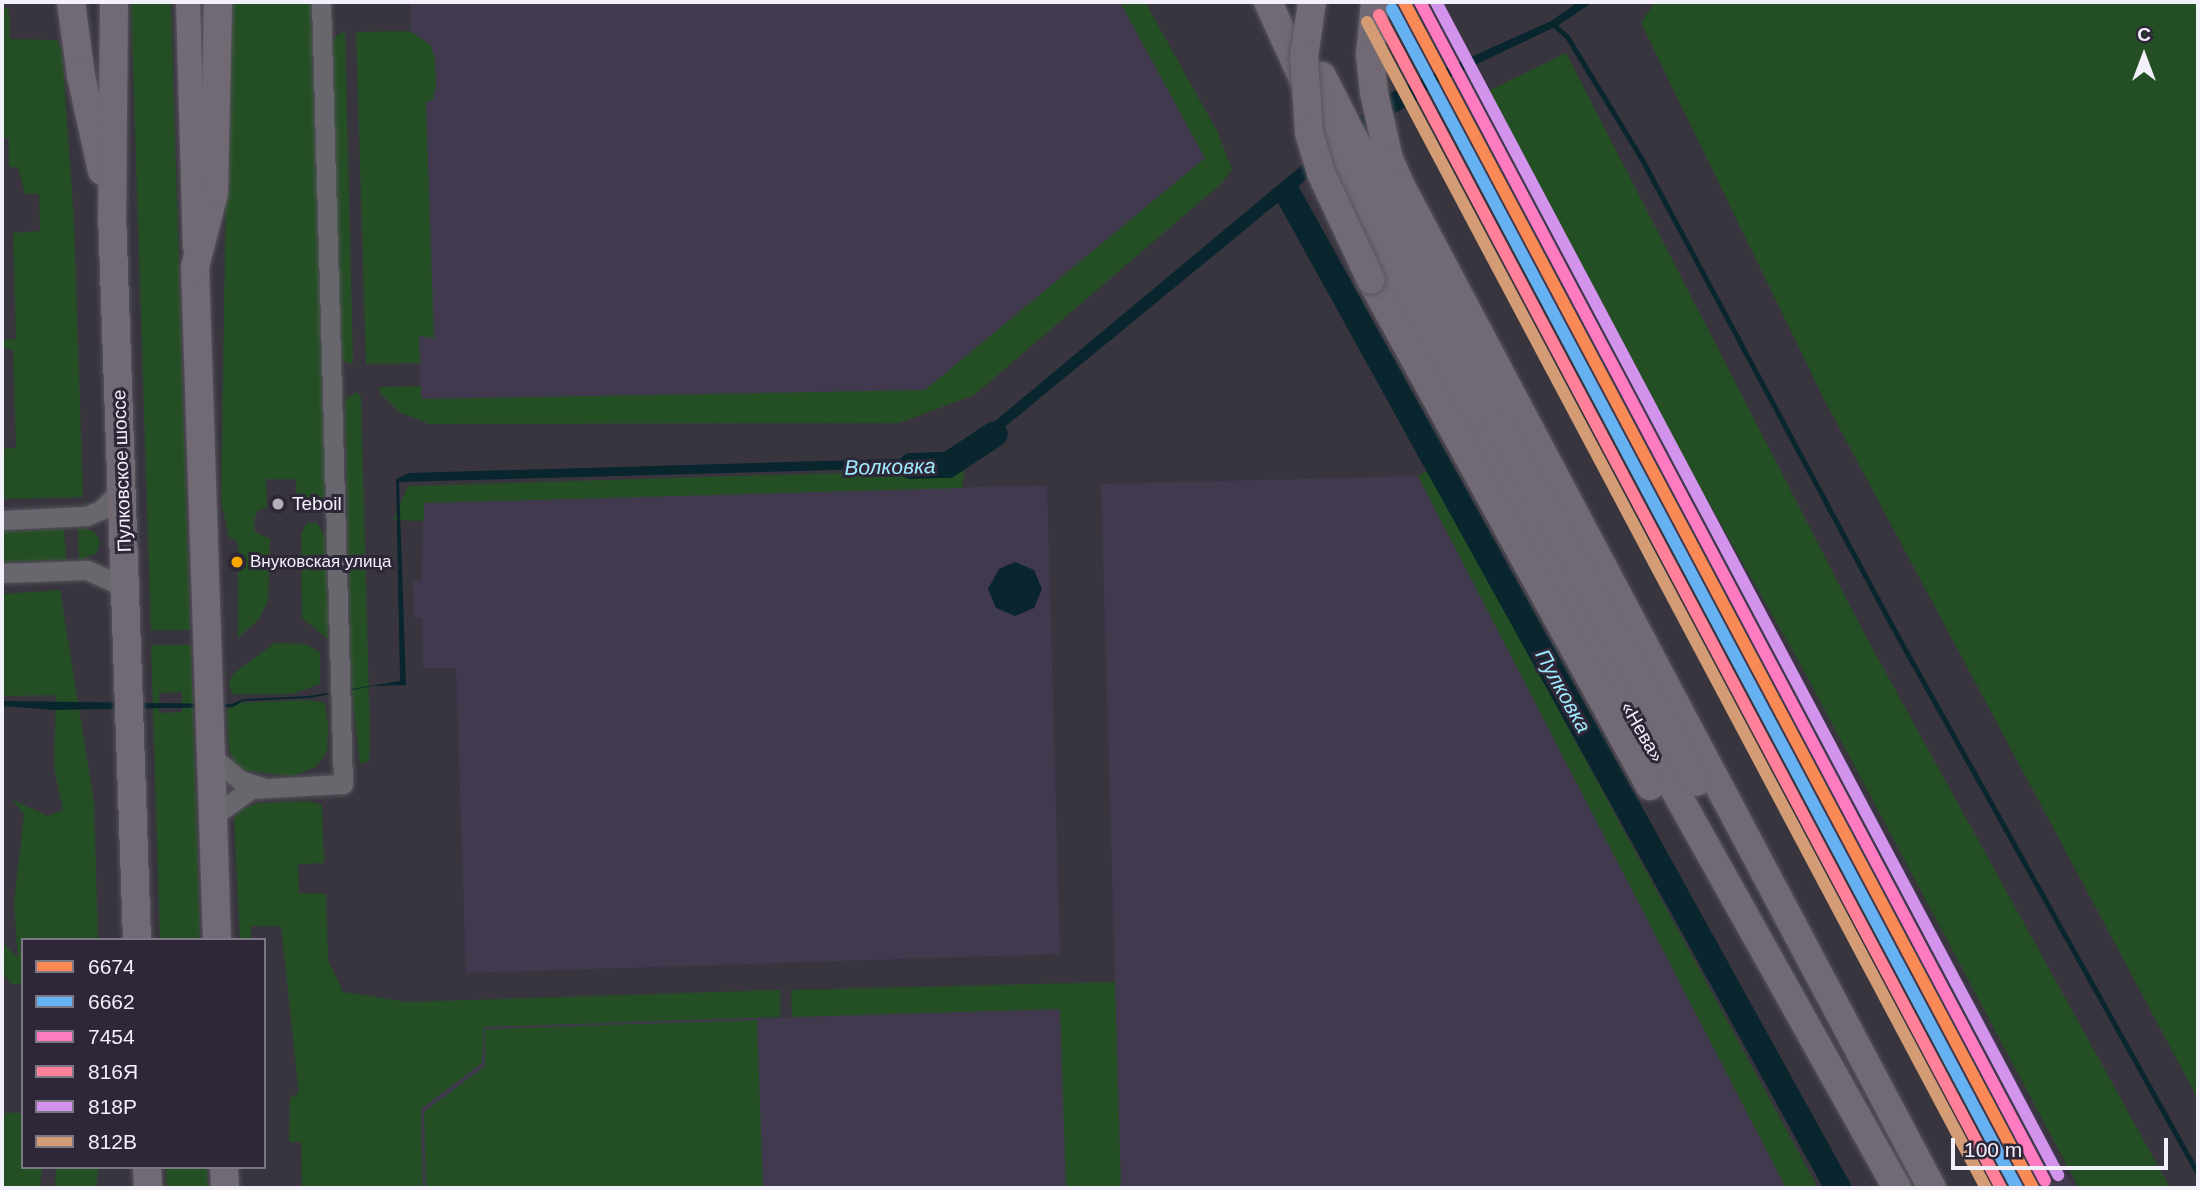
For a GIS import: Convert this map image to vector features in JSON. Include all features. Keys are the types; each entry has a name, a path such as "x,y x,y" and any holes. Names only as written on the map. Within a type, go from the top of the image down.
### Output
{"highway":[{"path":"71,2 81,76 112,214"},
{"name":"Пулковское шоссе","path":"114,2 112,214 137,938"},
{"path":"217,938 195,268 214,193 218,2"},
{"path":"1268,2 1403,266"},
{"path":"1288,2 1403,266"},
{"path":"1311,2 1304,57 1309,133 1321,173 1403,266"},
{"path":"1375,2 1370,55 1374,93 1389,159 1403,266"},
{"name":"«Нева»","path":"1403,266 1820,995 1848,1033 1932,1188"},
{"name":"«Нева»","path":"1403,266 1583,671 1882,1188"},
{"name":"«Нева»","path":"1403,266 1478,438 1897,1188"},
{"path":"147,1169 148,1188"},
{"path":"225,1169 225,1188"}],"main road":[{"path":"188,2 195,268"}],"street":[{"path":"212,817 241,793 263,787 343,784 321,2"},
{"path":"2,520 86,516 101,510 121,489"},
{"path":"2,573 87,570 100,573 127,595"},
{"path":"210,755 240,780 263,787"}],"shaded area":[{"path":"410,2 1120,2 1205,158 925,390 420,399"},
{"path":"1386,2 1441,2 2074,1188 2014,1188"},
{"path":"1418,476 1786,1188 1121,1188 1101,484"},
{"path":"1047,485 1060,954 466,973 456,668 423,668 422,618 414,618 413,581 421,581 424,503"},
{"path":"1061,1009 1066,1188 423,1188 421,1109 482,1063 483,1027"}],"green space":[{"path":"131,2 171,2 190,630 151,630"},
{"path":"229,2 311,2 326,492 316,506 297,508 296,479 266,479 267,507 257,511 254,521 255,532 270,539 268,601 259,619 238,638 238,542 229,537 221,500"},
{"path":"1120,2 1145,2 1217,131 1232,169 1222,183 974,395 899,423 429,424 399,412 380,393 379,387 421,386 421,399 925,390 1205,158"},
{"path":"1655,2 2198,2 2198,1099 1825,401 1641,23"},
{"path":"2,5 9,11 10,39 57,40 62,49 74,222 83,497 2,499 2,449 16,448 13,349 2,349 2,340 16,339 13,233 40,231 39,194 25,194 18,167 9,167 9,139 2,137"},
{"path":"345,31 353,362 349,364 338,357 330,49 335,37"},
{"path":"410,31 431,45 435,60 436,86 433,99 426,103 434,338 419,336 420,363 366,364 356,32"},
{"path":"1566,53 1865,635 2170,1188 2079,1188 1802,667 1616,340 1486,92"},
{"path":"357,392 361,397 370,737 369,761 360,764 351,685 345,399"},
{"path":"966,459 962,488 424,503 424,521 393,520 408,486 944,470"},
{"path":"1428,470 1818,1188 1786,1188 1418,476"},
{"path":"307,523 317,523 325,536 329,640 302,618 301,534"},
{"path":"78,527 95,532 100,541 97,553 79,560"},
{"path":"64,529 66,560 2,562 2,531"},
{"path":"60,590 94,803 98,938 21,938 21,984 11,984 2,972 2,942 18,958 14,904 24,815 13,800 48,816 63,810 54,768 56,695 3,696 2,594"},
{"path":"275,643 306,644 320,653 320,684 292,694 232,694 229,682 234,673"},
{"path":"151,645 191,645 200,938 160,938","holes":["182,692 182,712 159,713 159,693"]},
{"path":"309,700 325,703 328,726 327,751 316,767 293,776 237,770 229,749 227,710 237,703"},
{"path":"308,801 322,805 324,863 298,864 299,893 326,894 328,960 343,992 407,1002 780,990 780,1017 484,1027 482,1063 421,1109 423,1188 302,1188 301,1142 289,1142 290,1098 299,1093 281,926 251,926 251,938 240,938 234,819 241,809 259,803"},
{"path":"1115,982 1121,1188 1066,1188 1060,1009 792,1017 791,990"},
{"path":"757,1020 763,1188 426,1188 424,1112 485,1066 485,1029"},
{"path":"2,1113 21,1113 21,1169 42,1169 40,1188 2,1188"},
{"path":"56,1169 99,1169 96,1188 55,1188"},
{"path":"166,1169 207,1169 208,1188 167,1188"}],"water":[{"path":"1578,2 1593,2 1559,25 1431,86 1420,99 1369,128 979,448 940,467 399,482 406,685 373,686 309,698 243,701 233,707 55,710 2,706 2,701 232,704 243,699 309,696 400,681 396,479 409,473 931,458 976,437 1386,95 1551,21"},
{"path":"1015,562 1034,570 1042,589 1034,608 1015,616 996,608 988,589 999,569"}],"waterway":[{"path":"1553,24 1567,36 1641,157 1893,627 2198,1173"},
{"name":"Пулковка","path":"1288,194 1838,1188"},
{"name":"Волковка","path":"911,466 948,465 995,434"}],"railway":[{"path":"1424,2 1432,23"}],"transit line":[{"name":"6674","path":"1404,2 2033,1188"},
{"name":"7454","path":"1420,2 2045,1181"},
{"name":"818Р","path":"1436,2 2058,1175"},
{"name":"6662","path":"1392,9 2017,1188"},
{"name":"816Я","path":"1379,15 2001,1188"},
{"name":"812В","path":"1367,22 1986,1188"}],"place":[{"name":"Teboil","path":"278,504"},
{"name":"Внуковская улица","path":"237,562"}]}
